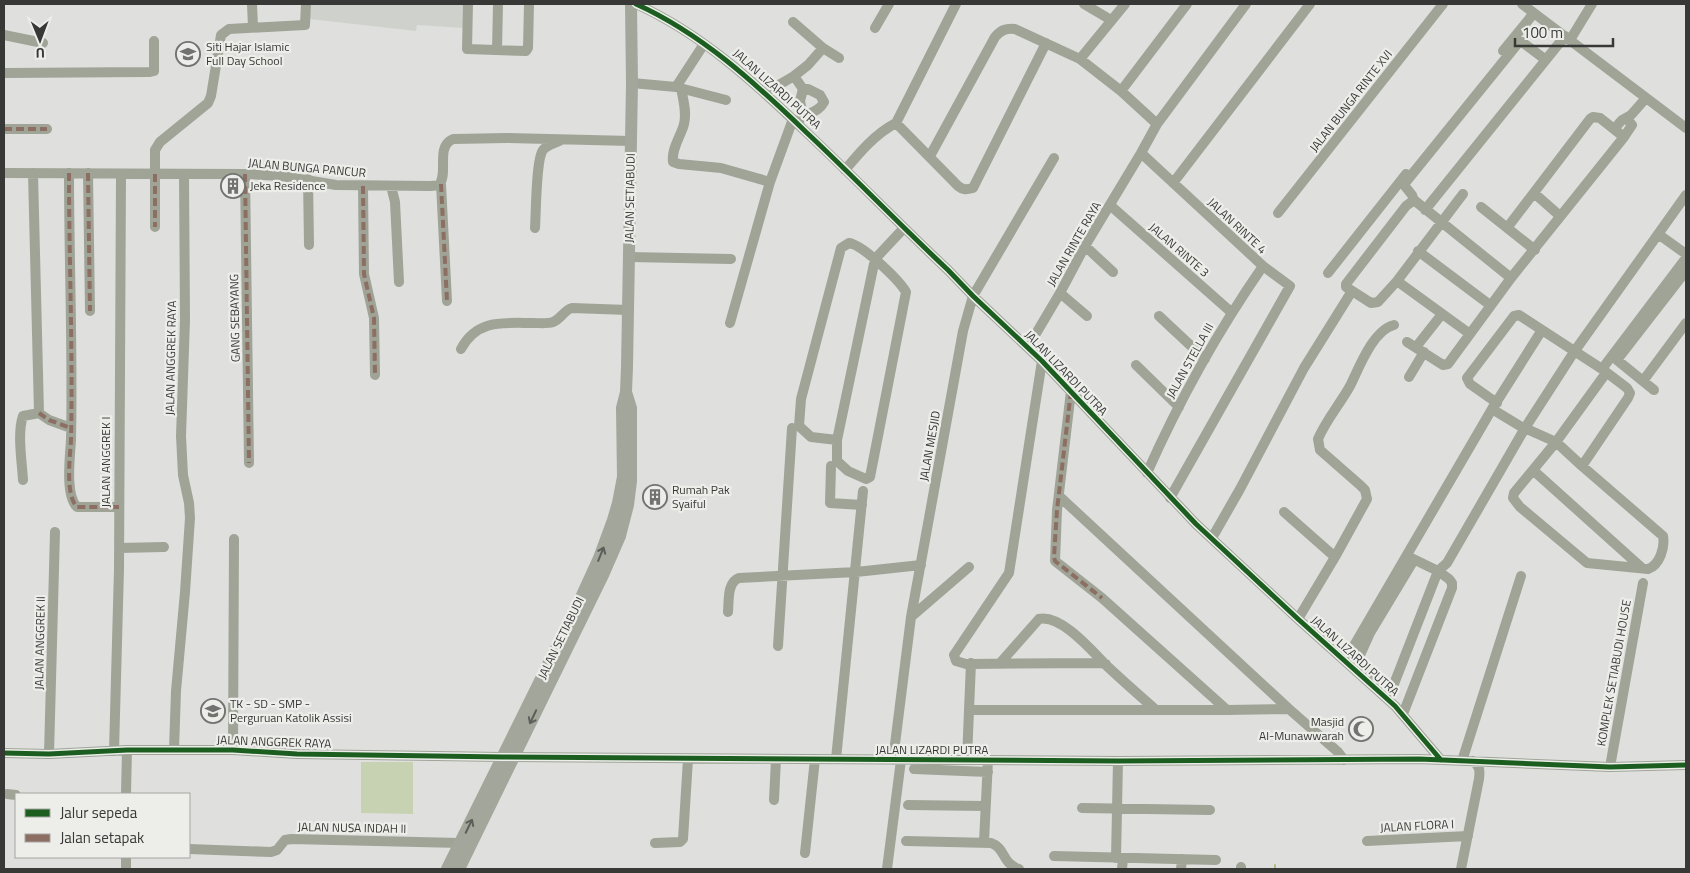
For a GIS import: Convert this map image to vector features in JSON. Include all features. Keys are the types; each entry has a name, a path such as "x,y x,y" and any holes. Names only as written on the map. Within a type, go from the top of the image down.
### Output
{"main road":[{"name":"JALAN SETIABUDI","path":"459,869 599,558 618,503 623,477 622,408 626,392 632,83 631,4"},
{"name":"JALAN SETIABUDI","path":"447,869 508,758"}],"street":[{"path":"252,4 254,27"},
{"path":"155,227 156,150 160,142 210,100 221,35 229,29 305,25 306,4"},
{"path":"468,4 466,48 497,50 528,50 529,4"},
{"path":"497,50 498,4"},
{"name":"JALAN LIZARDI PUTRA","path":"636,4 675,25 704,44 730,63 797,119 845,170 1042,361 1170,498 1298,619 1352,662 1400,711 1441,760"},
{"path":"875,28 889,4"},
{"path":"845,170 867,145 886,128 896,123 956,4"},
{"path":"1084,4 1111,20"},
{"path":"1080,59 1124,4"},
{"path":"1121,91 1187,4"},
{"name":"JALAN RINTE RAYA","path":"1028,347 1157,124 1246,4"},
{"path":"1173,183 1310,4"},
{"name":"JALAN BUNGA RINTE XVI","path":"1278,213 1443,4"},
{"path":"1524,4 1686,128"},
{"path":"1425,210 1546,60 1567,38 1592,4"},
{"path":"1328,273 1534,13"},
{"path":"793,22 823,48 839,58"},
{"path":"930,156 999,32 1008,28 1015,29 1080,59 1121,91 1157,124"},
{"path":"4,35 43,43"},
{"path":"4,73 150,72 154,71 154,41"},
{"path":"1511,278 1425,210 1414,200 1404,185 1519,42 1522,42 1546,60"},
{"path":"704,44 679,87 685,116 672,156 673,162 721,168 770,182"},
{"path":"896,123 962,189 968,190 973,188 1046,44"},
{"path":"765,93 794,76 808,65 823,48"},
{"path":"794,76 803,89 815,91 824,100 820,109 797,119"},
{"path":"632,83 679,87 726,100"},
{"path":"730,323 770,182 797,119 803,89"},
{"path":"1614,130 1626,118 1627,112 1644,96"},
{"path":"1507,228 1590,119 1593,117 1600,118 1624,137"},
{"path":"1416,347 1446,365 1511,278 1624,137 1632,125 1626,118"},
{"path":"4,128 47,129"},
{"path":"447,301 441,184 444,150 450,140 564,138 631,141"},
{"path":"535,228 538,170 541,154 544,148 564,138"},
{"name":"JALAN RINTE 4","path":"1141,154 1263,266 1290,286 1170,498"},
{"name":"JALAN MESJID","path":"887,869 911,616 963,331 973,296 1054,158"},
{"name":"JALAN BUNGA PANCUR","path":"4,173 245,174 308,179 336,185 431,186 441,184"},
{"path":"33,173 39,413"},
{"path":"69,173 71,494 77,507 118,507"},
{"path":"88,173 90,311"},
{"name":"JALAN ANGGREK I","path":"114,751 119,569 121,174"},
{"name":"JALAN ANGGREK RAYA","path":"174,750 177,681 190,518 183,475 181,436 185,320 184,174"},
{"name":"GANG SEBAYANG","path":"245,174 249,462"},
{"path":"308,179 309,245"},
{"path":"363,186 364,282 374,318 375,374"},
{"path":"391,186 395,202 399,282"},
{"path":"1414,200 1406,206 1349,279 1346,287 1371,303 1381,300 1463,194"},
{"path":"1534,194 1560,216"},
{"path":"1542,330 1494,406 1410,558 1367,631 1352,662 1387,685 1394,684 1447,563 1526,428 1574,352 1686,195"},
{"name":"JALAN RINTE 3","path":"1111,206 1231,312"},
{"path":"1481,207 1535,250"},
{"path":"837,440 811,437 798,426 801,399 841,248 845,244 853,243 875,259 906,292 869,478 866,479 854,475 837,460 837,440 875,259 904,228"},
{"path":"1582,466 1630,395 1627,388 1604,371 1519,315 1514,316 1467,378 1470,384 1494,406 1526,428 1556,442 1582,466 1663,536 1664,544 1654,567 1642,568 1587,563 1520,507 1513,498 1514,493 1556,442 1604,371 1686,256 1658,234"},
{"path":"1085,246 1113,272"},
{"path":"1418,251 1490,305"},
{"path":"629,257 731,259"},
{"name":"JALAN STELLA III","path":"1147,473 1179,407 1231,312 1263,266"},
{"path":"1654,390 1617,360 1682,284 1686,271"},
{"path":"1397,281 1470,334"},
{"path":"1212,538 1304,368 1352,291"},
{"path":"1060,293 1087,316"},
{"path":"461,349 472,333 492,324 552,322 572,308 628,310"},
{"path":"1409,377 1416,347 1442,314"},
{"path":"1159,316 1205,360"},
{"path":"1643,381 1686,323"},
{"path":"1298,619 1367,500 1366,494 1360,485 1320,450 1318,439 1372,345 1381,332 1388,326 1394,325"},
{"path":"1042,361 1009,573 954,652 954,658 956,661 971,663 1106,664"},
{"path":"1136,365 1179,407"},
{"path":"1071,391 1059,496 1055,561 1102,598 1227,710"},
{"path":"23,480 21,447 22,420 24,416 39,413 49,420 71,428"},
{"path":"778,646 784,577 792,428"},
{"path":"831,466 830,503 862,505"},
{"path":"1534,471 1642,568"},
{"path":"836,759 863,491"},
{"path":"1059,496 1338,752 1344,760"},
{"path":"1284,512 1335,558"},
{"name":"JALAN ANGGREK II","path":"50,754 55,532"},
{"path":"233,750 234,539"},
{"path":"119,548 164,547"},
{"path":"1400,711 1452,585 1443,574 1410,558"},
{"path":"728,612 731,586 735,580 856,572 921,565"},
{"path":"911,616 969,567"},
{"path":"1462,761 1521,576"},
{"name":"KOMPLEK SETIABUDI HOUSE","path":"1610,767 1643,582"},
{"path":"1001,662 1035,622 1043,618 1063,626 1090,648 1156,710"},
{"path":"968,760 971,663"},
{"path":"969,710 1227,710 1289,708"},
{"path":"803,747 803,759"},
{"path":"126,793 127,750"},
{"name":"JALAN ANGGREK RAYA","path":"4,753 50,754 127,750 233,750 297,754 508,758"},
{"name":"JALAN LIZARDI PUTRA","path":"508,758 1118,761 1441,760 1610,767 1686,765"},
{"path":"655,843 680,842 683,839 688,759"},
{"path":"774,800 776,759"},
{"path":"805,853 815,759"},
{"path":"984,842 988,760"},
{"path":"1118,761 1117,809 1122,869"},
{"path":"1461,869 1479,779 1480,769 1473,761"},
{"path":"914,769 988,772"},
{"path":"908,805 985,806"},
{"path":"1082,808 1210,810"},
{"name":"JALAN FLORA I","path":"1367,841 1468,836"},
{"name":"JALAN NUSA INDAH II","path":"190,849 275,852 285,840 291,839 460,843"},
{"path":"906,841 984,842 997,845 1010,866 1019,869"},
{"path":"1054,856 1120,858 1181,864 1216,860"}],"shaded area":[{"path":"310,4 464,4 463,28 417,25 416,31 309,19"}],"green space":[{"path":"361,762 413,762 413,814 361,813"}],"marked path":[{"path":"4,129 47,129"},
{"path":"69,173 72,373 69,475 71,494 77,507 119,507"},
{"path":"88,173 90,311"},
{"path":"155,174 155,227"},
{"path":"245,174 249,463"},
{"path":"441,184 447,301"},
{"path":"363,186 364,274 374,318 375,375"},
{"path":"1071,391 1057,510 1054,557 1055,561 1102,598"},
{"path":"39,413 49,420 71,428"}],"cycle path":[{"path":"636,4 660,16 705,44 747,77 786,113 1042,361 1196,524 1395,706 1441,760"},
{"path":"4,753 49,754 127,750 233,750 297,754 503,757 1118,761 1419,759 1610,767 1686,765"}],"place":[{"name":"Siti Hajar Islamic Full Day School","path":"188,54"},
{"name":"Jeka Residence","path":"233,186"},
{"name":"Rumah Pak Syaiful","path":"655,497"},
{"name":"TK - SD - SMP - Perguruan Katolik Assisi","path":"213,711"},
{"name":"Masjid Al-Munawwarah","path":"1361,729"}]}
